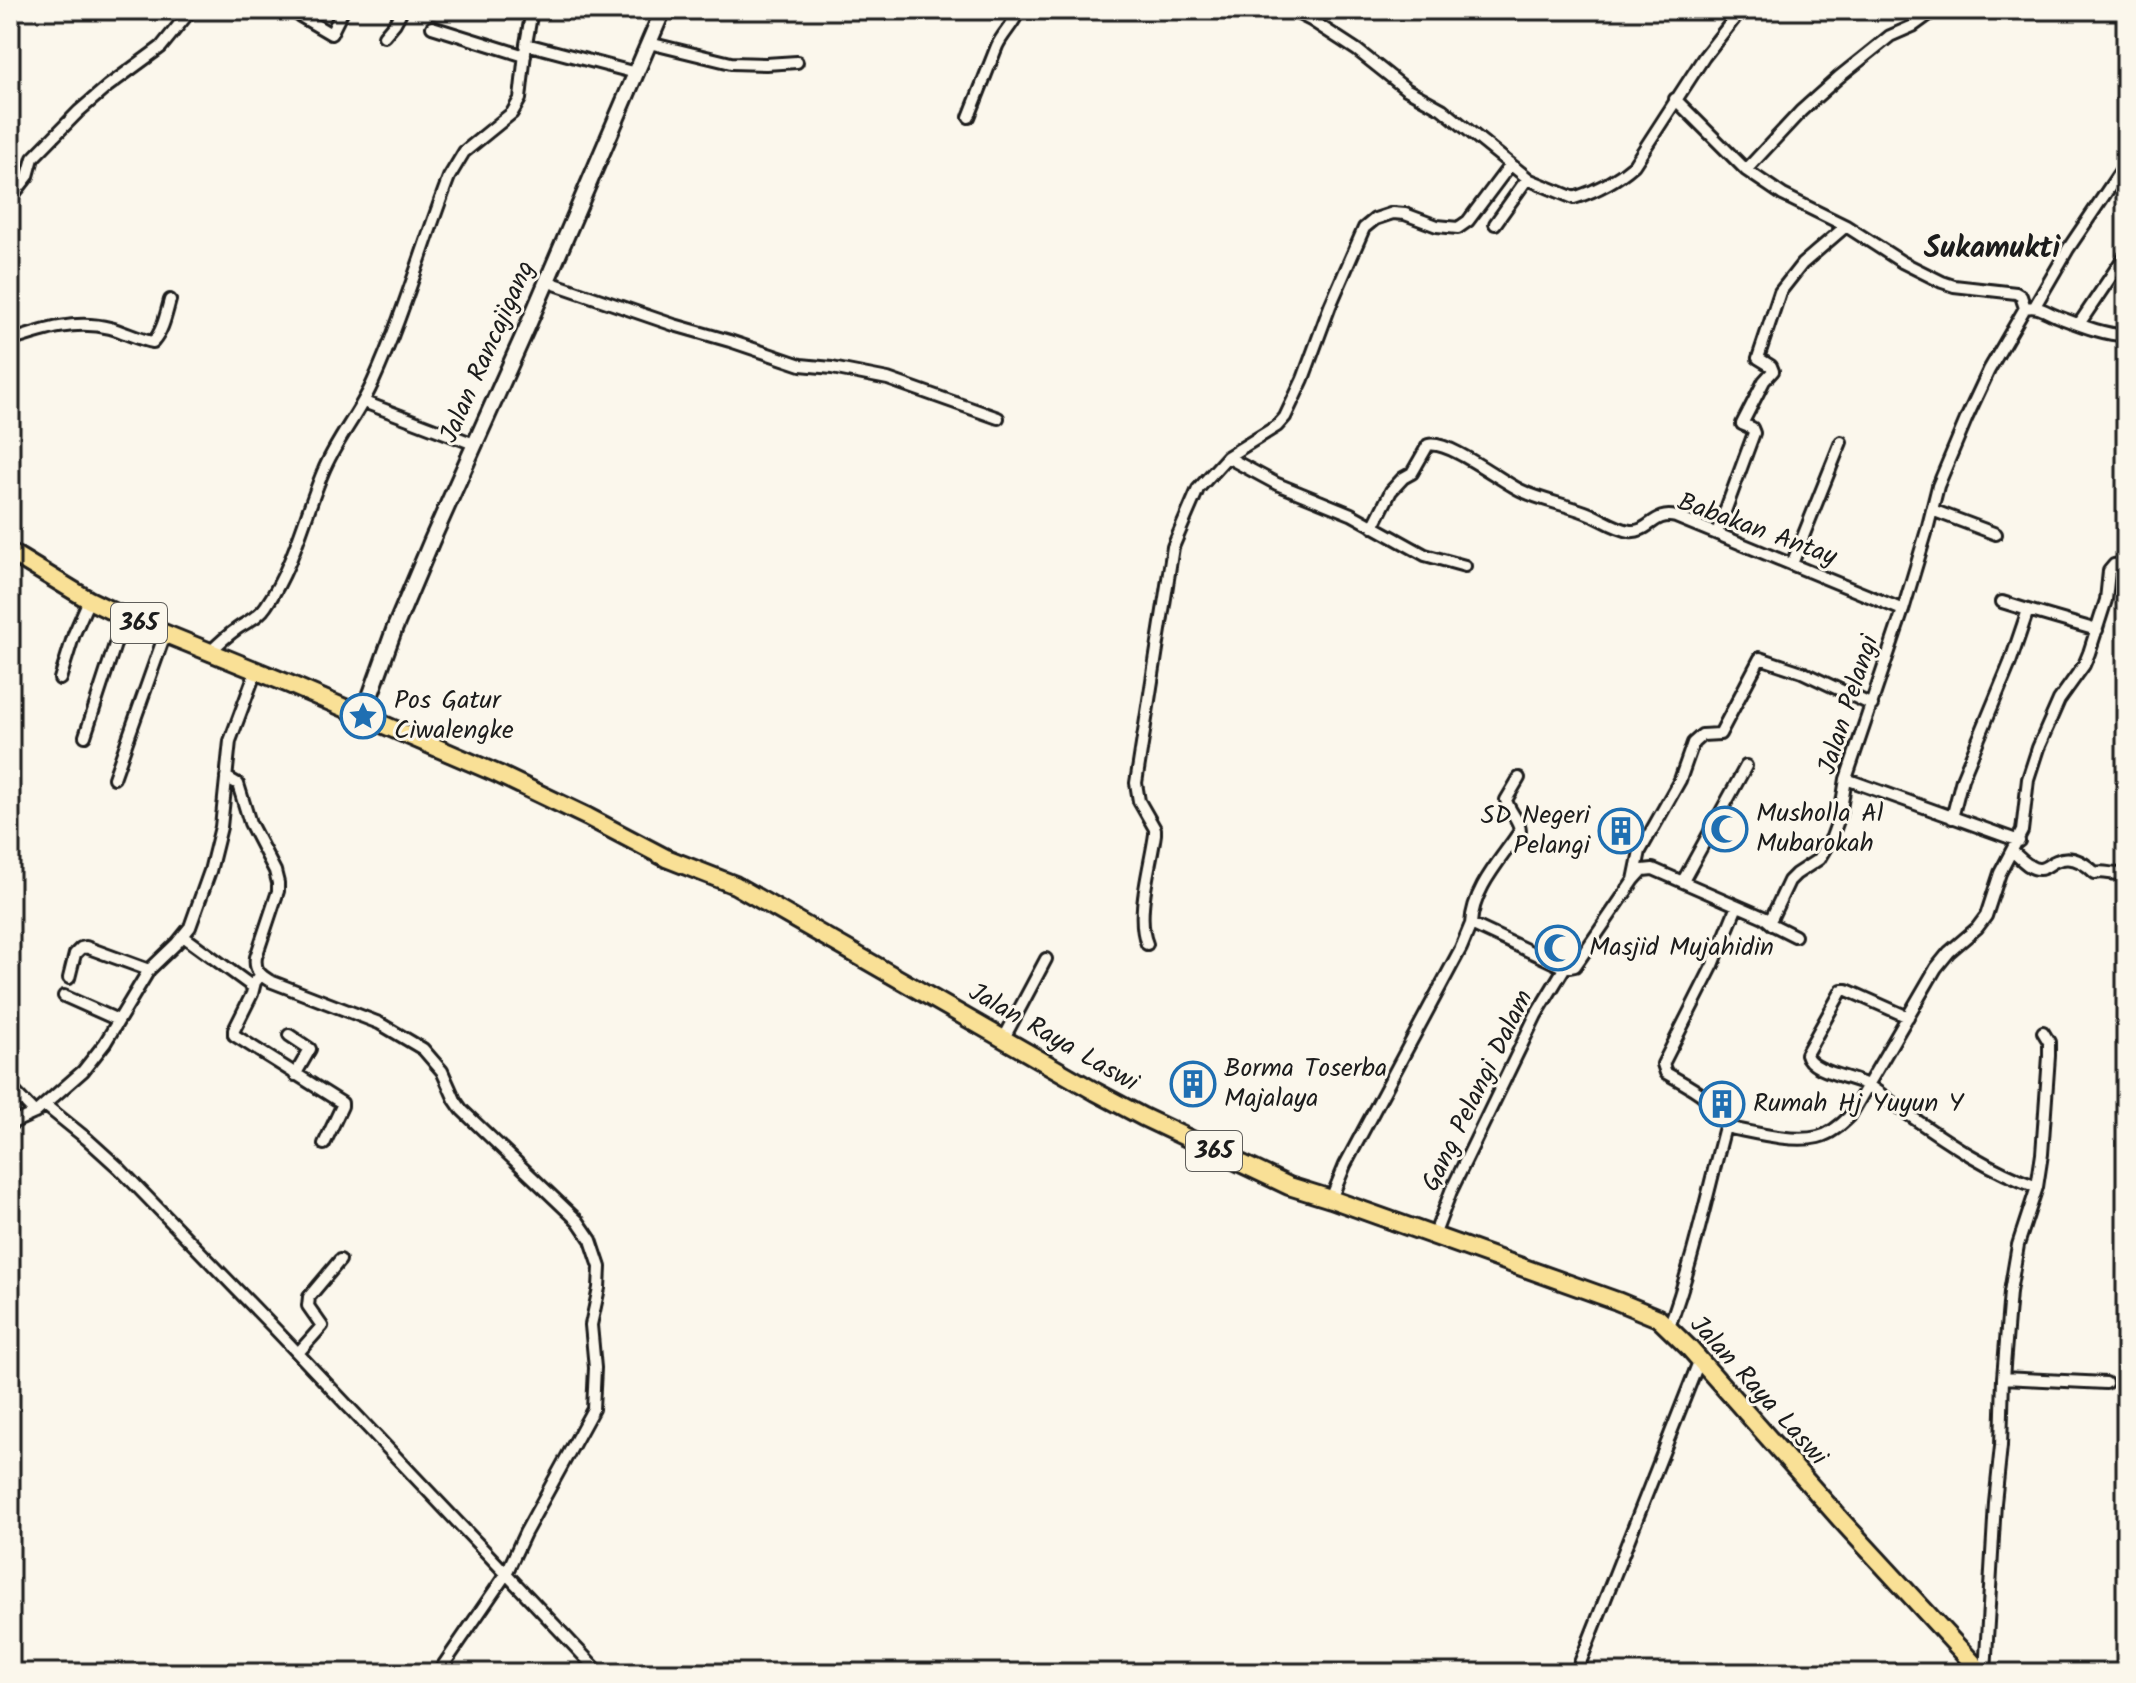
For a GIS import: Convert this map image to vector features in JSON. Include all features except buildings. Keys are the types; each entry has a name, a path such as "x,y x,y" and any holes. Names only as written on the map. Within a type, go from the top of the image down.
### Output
{"main road":[{"name":"Jalan Rancajigang","path":"363,716 394,630 663,10"},
{"name":"Jalan Raya Laswi","path":"10,552 89,600 124,617 511,780 666,858 735,885 1143,1117 1289,1186 1658,1318 1700,1359 1841,1520 1984,1673"}],"street":[{"path":"10,199 28,176 33,158 79,111 161,47 191,10"},
{"path":"290,10 331,34 343,10"},
{"path":"384,36 402,10"},
{"path":"210,652 267,606 294,553 324,469 364,402 387,349 449,177 464,152 518,105 525,56 534,47 532,10"},
{"path":"969,117 1001,36 1014,22 1019,10"},
{"path":"1291,10 1357,50 1406,89 1442,109 1527,179 1574,198 1622,175 1634,165 1735,12"},
{"path":"1746,170 1801,111 1839,77 1890,36 1913,26 1935,10"},
{"path":"432,27 525,56"},
{"path":"649,43 731,63 797,62"},
{"path":"534,47 636,73"},
{"path":"1675,99 1746,170 1783,195 1846,226 1927,276 1954,286 2016,293 2030,307 2125,336"},
{"name":"Jalan Pelangi","path":"1766,919 1772,917 1789,881 1819,859 1828,846 1840,815 1846,779 1903,610 1938,486 1989,370 2126,163"},
{"path":"1147,944 1143,935 1144,909 1155,829 1139,801 1136,783 1170,559 1198,489 1227,457 1277,426 1285,417 1364,228 1375,219 1393,213 1405,214 1437,226 1458,228 1468,221 1510,165"},
{"path":"1495,224 1527,179"},
{"path":"1717,533 1754,433 1752,428 1742,424 1764,381 1773,371 1771,366 1758,358 1780,292 1802,264 1846,226"},
{"path":"2079,324 2126,254"},
{"path":"546,281 801,365 888,379 998,418"},
{"path":"10,341 63,325 94,324 153,342 157,339 170,300"},
{"path":"364,402 474,444"},
{"path":"1792,564 1841,442"},
{"name":"Babakan Antay","path":"1373,527 1391,491 1412,473 1432,443 1467,458 1523,492 1630,531 1669,515 1903,610"},
{"path":"1227,457 1264,478 1338,508 1431,558 1465,566"},
{"path":"1932,510 1996,534"},
{"path":"1725,1127 1767,1135 1818,1137 1832,1131 1850,1116 1936,968 1983,922 2000,873 2019,841 2033,761 2059,700 2084,665 2106,600 2109,571 2114,565 2126,563"},
{"path":"60,679 89,600"},
{"path":"2002,602 2097,630"},
{"path":"1952,818 1962,779 2010,663 2028,610"},
{"path":"85,736 124,617"},
{"path":"114,778 165,634"},
{"path":"1634,880 1640,851 1680,780 1693,743 1702,735 1720,734 1760,658 1802,672 1872,705"},
{"path":"10,1124 35,1113 89,1065 149,970 183,936 194,919 221,827 230,779 230,741 256,671"},
{"path":"1683,881 1746,766"},
{"path":"1331,1199 1345,1165 1461,948 1471,924 1475,901 1520,831 1506,800 1519,778"},
{"path":"230,779 278,877 278,891 255,961 256,981 234,1035 342,1104 324,1144"},
{"path":"1846,779 2019,841"},
{"path":"2013,852 2030,867 2040,869 2066,857 2087,865 2095,873 2120,875 2126,872"},
{"path":"1471,924 1565,967 1575,966 1634,880 1648,869 1683,881 1766,919 1795,936"},
{"path":"1669,1327 1700,1231 1725,1127 1716,1107 1666,1073 1663,1064 1713,965 1737,906"},
{"path":"183,936 256,981 270,981 379,1023 423,1049 442,1071 462,1110 578,1221 591,1240 600,1267 591,1325 595,1402 577,1442 525,1533 438,1673"},
{"path":"69,978 75,954 86,947 149,970"},
{"path":"1004,1038 1046,959"},
{"name":"Gang Pelangi Dalam","path":"1434,1236 1451,1191 1529,1028 1565,967"},
{"path":"1908,1017 1842,990 1806,1058 1810,1064 1868,1086 1952,1144 2009,1177 2037,1187"},
{"path":"64,996 118,1020"},
{"path":"1984,1673 2010,1292 2018,1245 2037,1187 2042,1154 2049,1056 2049,1042 2043,1032"},
{"path":"289,1035 310,1049 295,1075"},
{"path":"10,1087 35,1113"},
{"path":"45,1105 119,1168 600,1673"},
{"path":"298,1353 322,1326 308,1306 309,1297 340,1260"},
{"path":"1576,1673 1700,1359"},
{"path":"2003,1378 2106,1383"}],"place":[{"name":"Pos Gatur Ciwalengke","path":"363,716"},
{"name":"Musholla Al Mubarokah","path":"1725,829"},
{"name":"SD Negeri Pelangi","path":"1621,831"},
{"name":"Masjid Mujahidin","path":"1558,948"},
{"name":"Borma Toserba Majalaya","path":"1193,1084"},
{"name":"Rumah Hj Yuyun Y","path":"1722,1104"}],"district":[{"name":"Sukamukti","path":"1992,249"}]}
